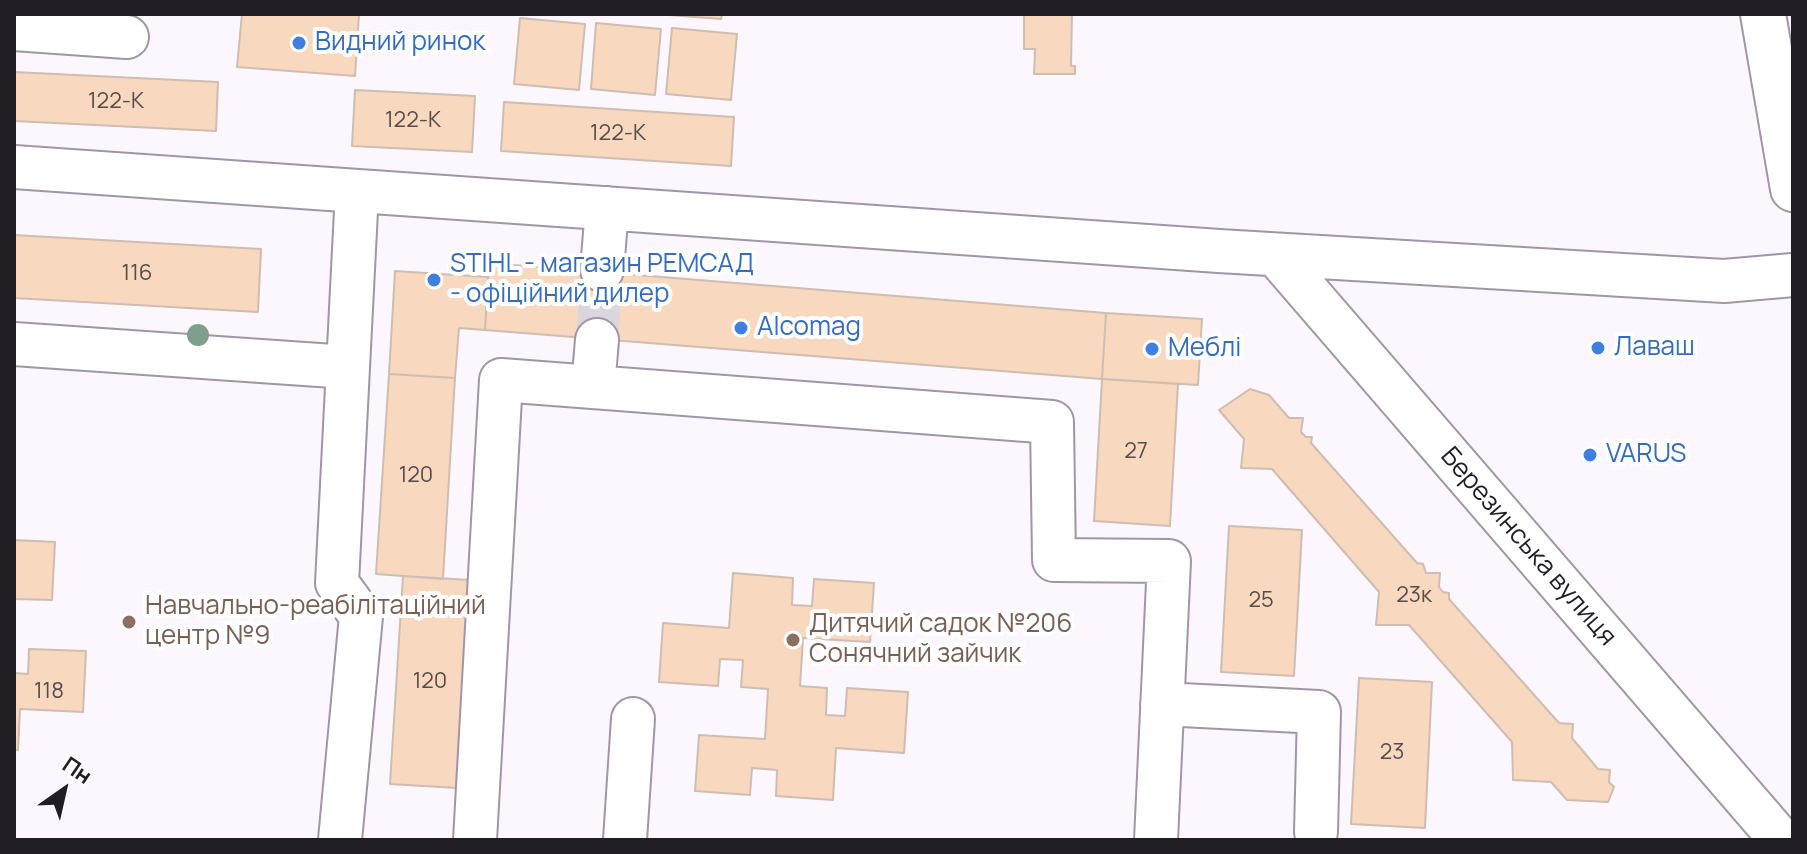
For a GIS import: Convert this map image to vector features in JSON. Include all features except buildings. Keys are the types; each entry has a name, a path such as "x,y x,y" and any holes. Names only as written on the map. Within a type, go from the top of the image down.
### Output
{"main road":[{"path":"1763,14 1793,189"}],"street":[{"path":"14,29 127,37"},
{"path":"14,167 1276,255 1724,281 1793,275"},
{"path":"340,840 361,616 337,583 357,191"},
{"path":"602,270 607,208"},
{"name":"Березинська вулиця","path":"1276,255 1781,840"},
{"path":"593,387 597,340"},
{"path":"14,344 348,367"},
{"path":"475,840 501,380 1052,422 1054,560 1169,561 1156,840"},
{"path":"1162,704 1319,712 1316,832"},
{"path":"625,840 633,719"}],"tunnel":[{"path":"597,340 602,270"}],"place":[{"name":"Видний ринок","path":"299,43"},
{"name":"STIHL - магазин РЕМСАД - офіційний дилер","path":"434,280"},
{"name":"Alcomag","path":"741,328"},
{"name":"Лаваш","path":"1598,348"},
{"name":"Меблі","path":"1152,349"},
{"name":"VARUS","path":"1590,455"},
{"name":"Навчально-реабілітаційний центр №9","path":"129,622"},
{"name":"Дитячий садок №206 Сонячний зайчик","path":"793,640"}]}
